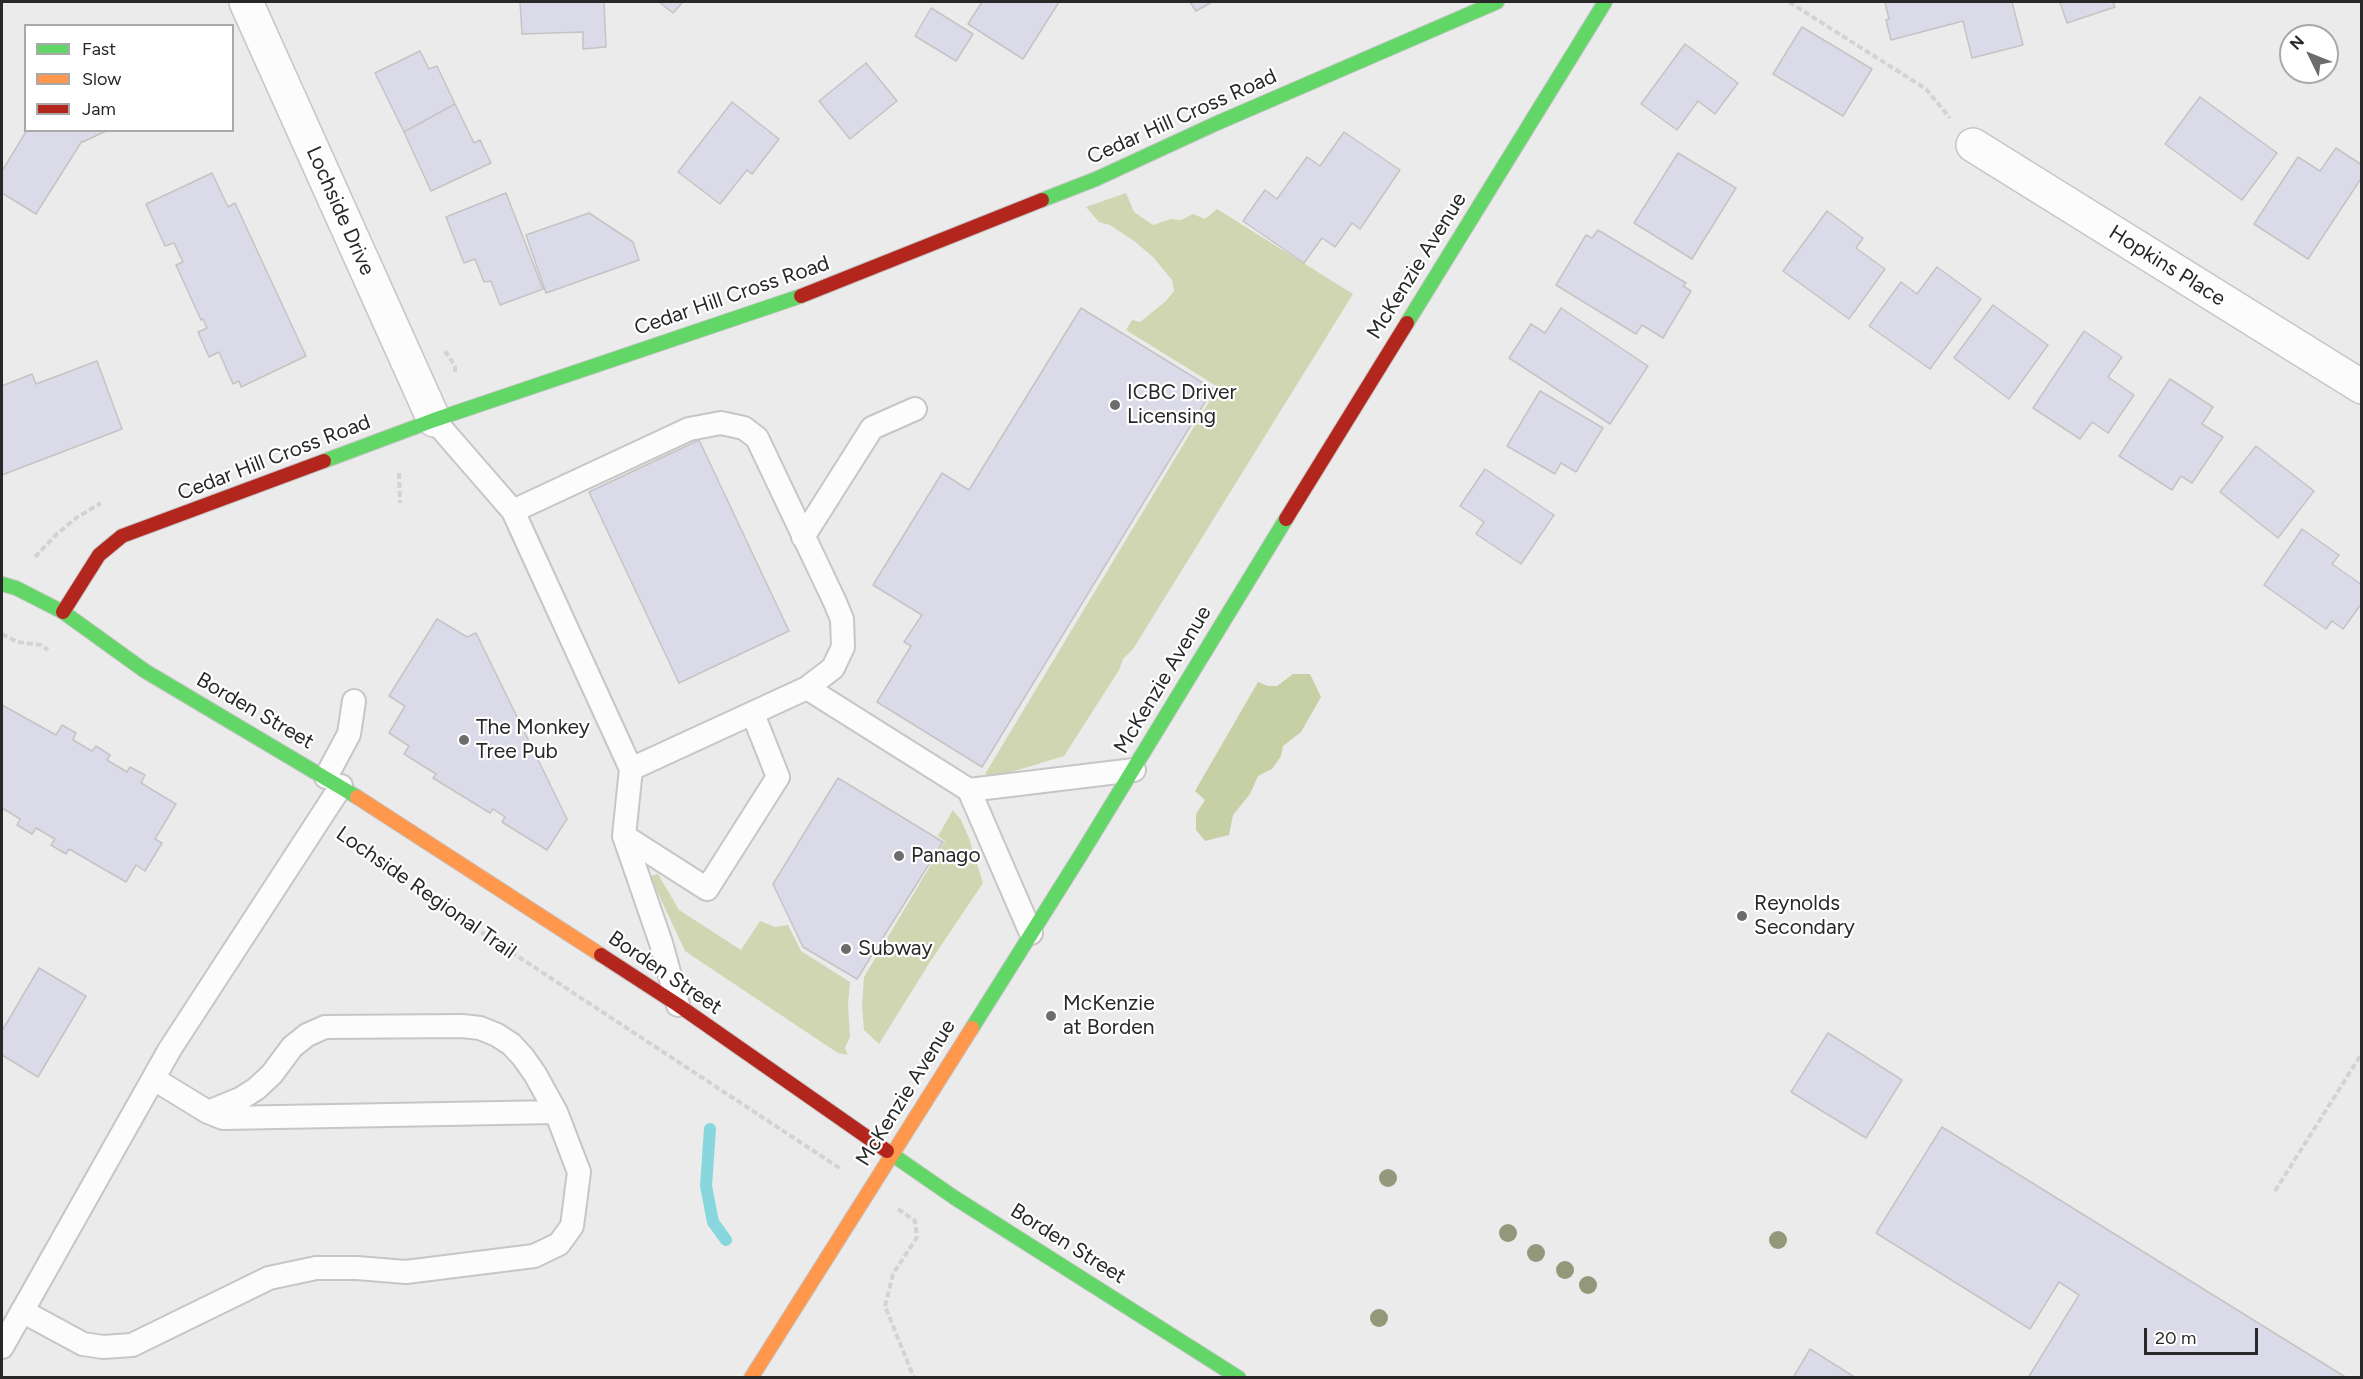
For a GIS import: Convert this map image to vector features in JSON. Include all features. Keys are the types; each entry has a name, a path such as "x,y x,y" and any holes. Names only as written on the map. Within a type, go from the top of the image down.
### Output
{"street":[{"name":"Lochside Drive","path":"246,2 434,420"},
{"name":"Cedar Hill Cross Road","path":"63,612 99,555 122,536 434,420 791,300 1096,179 1215,124 1497,2"},
{"name":"McKenzie Avenue","path":"751,1377 1134,770 1241,591 1605,2"},
{"name":"Hopkins Place","path":"1973,145 2361,387"},
{"path":"2,584 16,588 63,612"},
{"name":"Borden Street","path":"63,612 145,671 334,781 678,1005 955,1198 1239,1377"}],"lane":[{"path":"804,537 872,428 915,409"},
{"path":"434,420 513,511 631,769 624,836 661,943 678,1005"},
{"path":"513,511 689,429 721,423 744,428 757,438 842,619 843,647 833,668 807,688 631,769"},
{"path":"807,688 969,790 1030,933"},
{"path":"2,1347 170,1049 334,781 349,734 354,701"},
{"path":"624,836 707,889 778,777 753,714"},
{"path":"969,790 1134,770"},
{"path":"22,1311 83,1344 103,1347 122,1346 140,1341 269,1278 306,1270 357,1268 406,1272 534,1256 559,1244 572,1226 579,1172 556,1112 523,1057 511,1044 480,1028 451,1026 325,1027 307,1035 292,1047 272,1074 256,1089 233,1103 208,1112"},
{"path":"154,1079 208,1112 223,1118 556,1112"}],"path":[{"path":"1789,2 1926,89 1973,145"},
{"path":"2,633 17,642 41,645 50,651"},
{"name":"Lochside Regional Trail","path":"411,877 458,916 813,1149"},
{"path":"2276,1191 2361,1053"},
{"path":"914,1377 885,1306 893,1274 917,1237"}],"green space":[{"path":"1126,193 1134,212 1153,225 1171,219 1181,220 1193,214 1205,219 1217,209 1353,294 1064,756 995,777 985,774 1218,387 1126,330 1132,320 1140,322 1166,301 1174,291 1172,280 1153,257 1110,225 1099,222 1086,207"},
{"path":"1293,674 1310,674 1321,697 1301,732 1283,746 1281,756 1272,769 1258,776 1250,794 1233,815 1229,835 1205,841 1196,830 1196,814 1205,800 1195,791 1258,682 1268,686 1277,686"},
{"path":"953,810 961,820 969,838 983,883 879,1044 864,1030 862,1005 864,977 945,841 938,836"},
{"path":"658,874 679,910 741,950 760,921 775,927 788,925 801,951 850,982 848,1005 850,1037 845,1048 848,1055 838,1053 685,951 650,876"}],"building":[{"path":"520,2 604,2 606,47 583,49 583,32 522,34"},
{"path":"659,2 683,2 673,13"},
{"path":"982,2 1059,2 1023,59 968,24"},
{"path":"1190,2 1212,2 1196,11"},
{"path":"1885,2 2012,2 2023,45 1972,58 1963,21 1891,40 1886,20 1889,19"},
{"path":"2060,2 2113,2 2115,7 2067,23"},
{"path":"931,8 973,34 956,61 915,36"},
{"path":"1802,27 1872,69 1843,116 1773,74"},
{"path":"1685,44 1738,83 1715,114 1698,101 1677,130 1641,104"},
{"path":"420,51 429,69 437,66 455,104 404,132 375,73"},
{"path":"866,63 897,101 850,139 819,101"},
{"path":"2200,97 2277,153 2242,200 2165,144"},
{"path":"732,102 779,139 752,174 747,170 720,204 678,172"},
{"path":"455,104 474,143 480,140 491,163 431,191 404,132"},
{"path":"26,132 104,132 82,141 36,214 2,193 2,171"},
{"path":"1344,132 1400,170 1360,229 1352,223 1335,247 1322,238 1304,263 1243,221 1265,190 1277,199 1307,157 1320,166"},
{"path":"2336,148 2362,165 2362,177 2308,259 2254,224 2298,157 2320,171"},
{"path":"1678,153 1736,188 1692,259 1634,223"},
{"path":"212,173 228,207 235,203 306,356 241,387 239,381 233,384 219,352 209,357 198,332 207,328 203,319 201,320 176,265 183,262 174,243 165,246 146,204"},
{"path":"506,193 543,289 500,305 491,281 484,282 475,259 464,263 446,217"},
{"path":"1827,211 1863,238 1856,248 1885,269 1849,319 1783,271"},
{"path":"589,213 633,242 639,260 546,293 526,235"},
{"path":"1598,230 1686,283 1683,286 1691,291 1663,338 1642,325 1636,334 1556,285 1586,235 1592,238"},
{"path":"1937,267 1981,299 1930,369 1869,326 1901,282 1917,294"},
{"path":"1993,305 2048,345 2009,399 1954,358"},
{"path":"1081,308 1213,389 982,767 877,702 911,646 904,642 922,615 873,585 942,473 969,490"},
{"path":"1561,308 1648,366 1610,424 1509,358 1531,324 1545,333"},
{"path":"2084,331 2122,357 2108,377 2134,395 2108,433 2092,422 2080,439 2033,408"},
{"path":"97,361 122,429 2,475 2,386 32,374 36,384"},
{"path":"2170,379 2213,407 2202,424 2223,437 2192,483 2181,476 2172,490 2119,456"},
{"path":"1540,391 1603,428 1576,472 1561,463 1555,474 1507,446"},
{"path":"699,440 789,631 679,683 589,492"},
{"path":"2256,446 2314,491 2278,538 2220,492"},
{"path":"1485,469 1554,515 1521,564 1476,534 1484,522 1460,506"},
{"path":"2302,529 2339,555 2332,564 2362,585 2362,603 2343,629 2332,621 2326,629 2264,585"},
{"name":"The Monkey Tree Pub","path":"437,619 467,637 476,633 567,819 547,850 502,822 505,817 493,809 490,813 433,778 436,774 404,754 409,746 389,733 405,706 389,696"},
{"path":"2,705 56,735 62,725 76,733 73,740 92,751 96,746 110,755 107,760 127,772 130,767 145,775 141,783 176,804 155,839 162,843 145,871 136,865 126,882 69,849 66,854 51,845 55,839 36,828 32,834 17,825 20,819 2,808"},
{"path":"838,778 943,842 857,979 803,947 773,884"},
{"path":"39,968 86,996 38,1077 2,1055 2,1031"},
{"path":"1828,1033 1902,1080 1866,1138 1791,1092"},
{"path":"1942,1127 2347,1378 2028,1378 2079,1295 2059,1282 2030,1329 1876,1233"},
{"path":"1810,1349 1856,1378 1793,1378"}],"waterway":[{"path":"710,1129 706,1186 713,1222 726,1240"}],"traffic: fast":[{"path":"1042,200 1096,179 1215,124 1497,2"},
{"path":"1407,323 1605,2"},
{"path":"324,461 434,420 801,296"},
{"path":"972,1028 1286,519"},
{"path":"2,584 16,588 63,612 145,671 357,797"},
{"path":"887,1151 955,1198 1239,1378"}],"traffic: slow":[{"path":"357,797 601,955"},
{"path":"751,1378 972,1028"}],"traffic: jam":[{"path":"801,296 1042,200"},
{"path":"1286,519 1407,323"},
{"path":"63,612 99,555 122,536 324,461"},
{"path":"601,955 678,1005 887,1151"}],"place":[{"name":"ICBC Driver Licensing","path":"1115,405"},
{"name":"The Monkey Tree Pub","path":"464,740"},
{"name":"Panago","path":"899,856"},
{"name":"Reynolds Secondary","path":"1742,916"},
{"name":"Subway","path":"846,949"},
{"name":"McKenzie at Borden","path":"1051,1016"}]}
